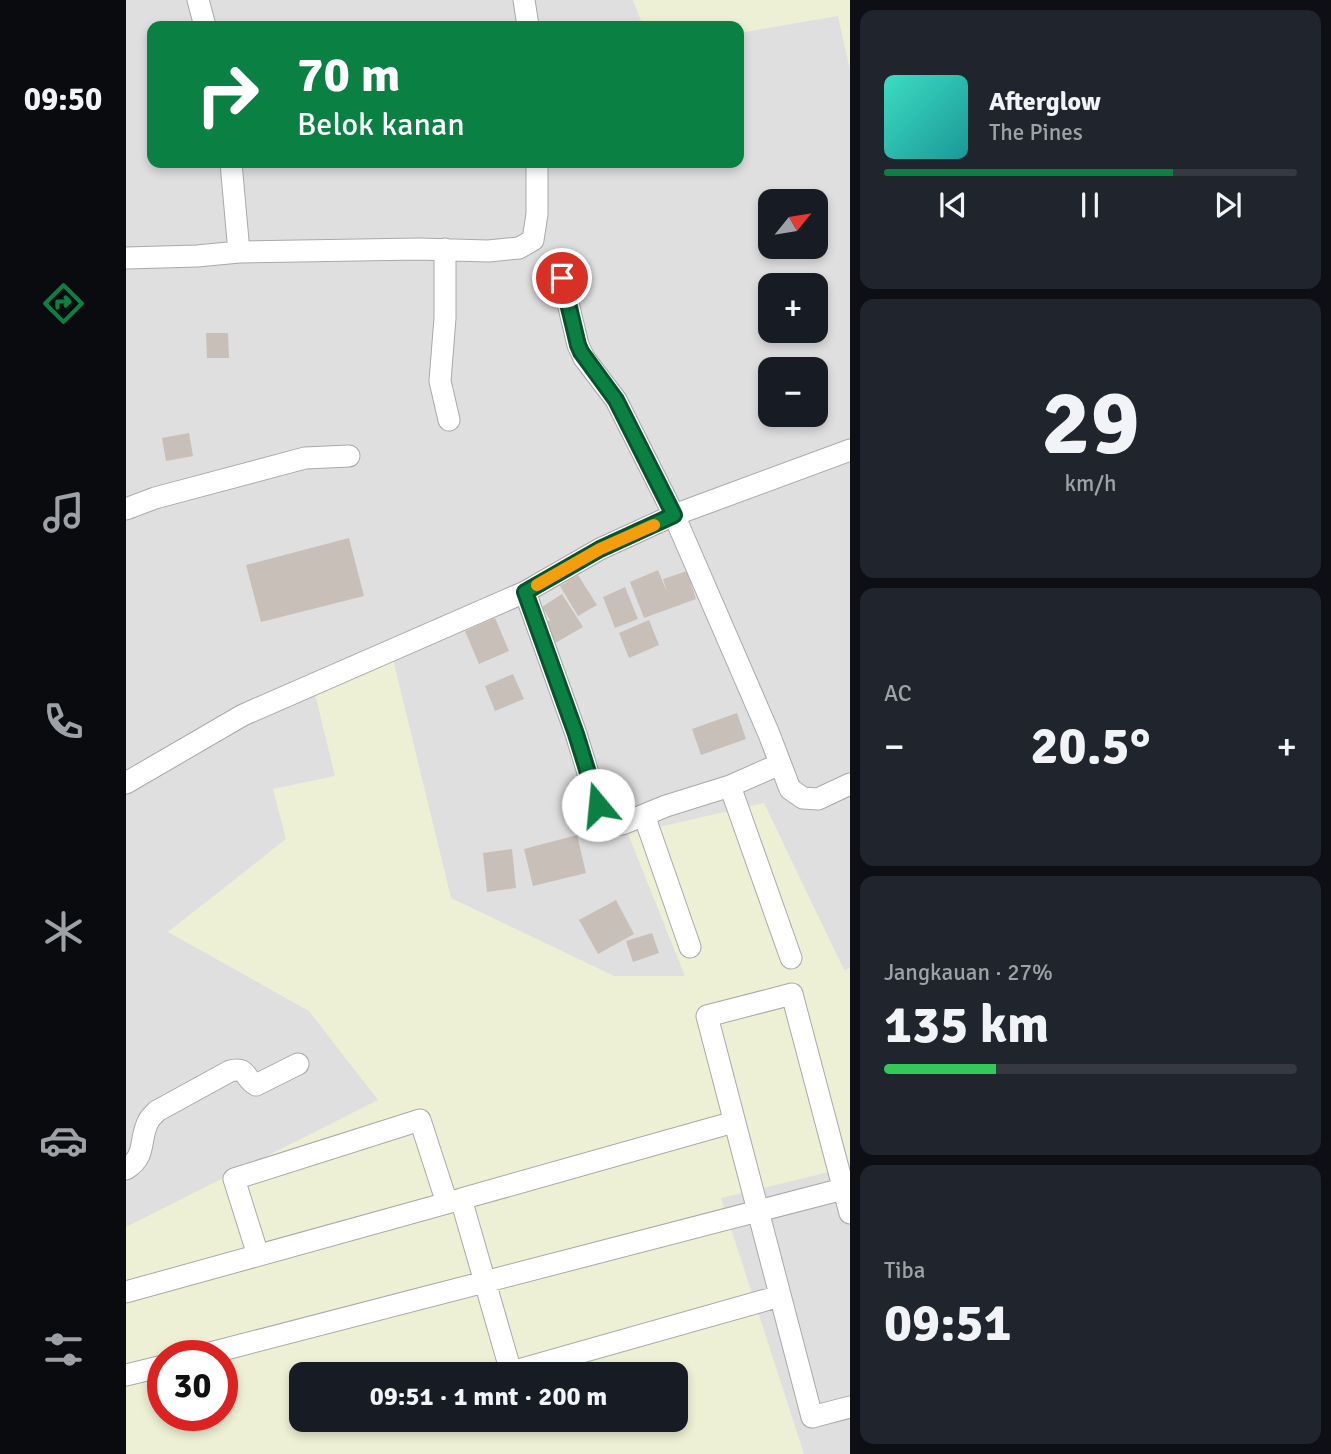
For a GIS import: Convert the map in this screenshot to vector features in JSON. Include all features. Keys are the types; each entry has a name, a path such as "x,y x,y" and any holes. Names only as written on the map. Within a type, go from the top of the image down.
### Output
{"street":[{"path":"198,0 204,21"},
{"path":"524,0 527,21"},
{"path":"231,168 239,252"},
{"path":"126,258 239,252 445,249 488,251 519,248 533,240 537,214 537,168"},
{"path":"445,249 445,318 440,381 449,420"},
{"path":"562,278 581,352 616,400 674,515 790,789 803,798 818,799 850,785"},
{"path":"126,780 243,715 525,592 600,549 674,515 850,450"},
{"path":"126,509 155,498 305,458 349,456"},
{"path":"525,592 576,734 598,805 608,818 622,824 730,786 780,764"},
{"path":"730,786 791,958"},
{"path":"644,815 690,947"},
{"path":"850,1213 792,994 706,1016 812,1417 850,1407"},
{"path":"126,1170 134,1164 142,1151 144,1133 149,1120 157,1111 230,1071 243,1071 256,1086 298,1064"},
{"path":"258,1255 234,1180 420,1120 485,1282 511,1372 780,1296"},
{"path":"126,1292 734,1122"},
{"path":"238,1346 843,1189"},
{"path":"126,1375 147,1370"}],"shaded area":[{"path":"126,0 850,0 850,1454 126,1454"}],"green space":[{"path":"633,0 850,0 850,70 838,16 744,32 744,21 641,21"},
{"path":"390,647 451,898 614,976 685,976 628,834 764,803 844,970 850,968 850,1167 721,1198 804,1454 126,1454 126,1227 378,1100 309,1011 168,932 286,839 273,789 335,776 312,681"}],"building":[{"path":"206,333 228,333 229,358 207,358"},
{"path":"189,433 193,456 166,461 162,438"},
{"path":"349,538 364,596 261,622 246,565"},
{"path":"658,570 667,592 663,579 687,571 696,599 644,618 630,582"},
{"path":"578,575 597,605 578,616 560,586"},
{"path":"625,587 638,619 615,628 603,597"},
{"path":"562,594 583,627 550,646 539,628 550,620 542,607"},
{"path":"495,618 509,651 479,664 465,631"},
{"path":"649,620 659,645 629,658 619,633"},
{"path":"513,674 524,699 495,711 485,686"},
{"path":"737,713 746,739 701,755 692,729"},
{"path":"577,835 586,873 533,886 524,849"},
{"path":"512,849 516,888 487,892 483,853"},
{"path":"616,900 634,934 598,954 579,920"},
{"path":"652,933 659,953 633,962 626,941"}],"slow traffic":[{"path":"537,585 600,549 654,525"}],"route":[{"path":"562,278 581,352 616,400 674,515 600,549 525,592 576,734 598,805"}]}
